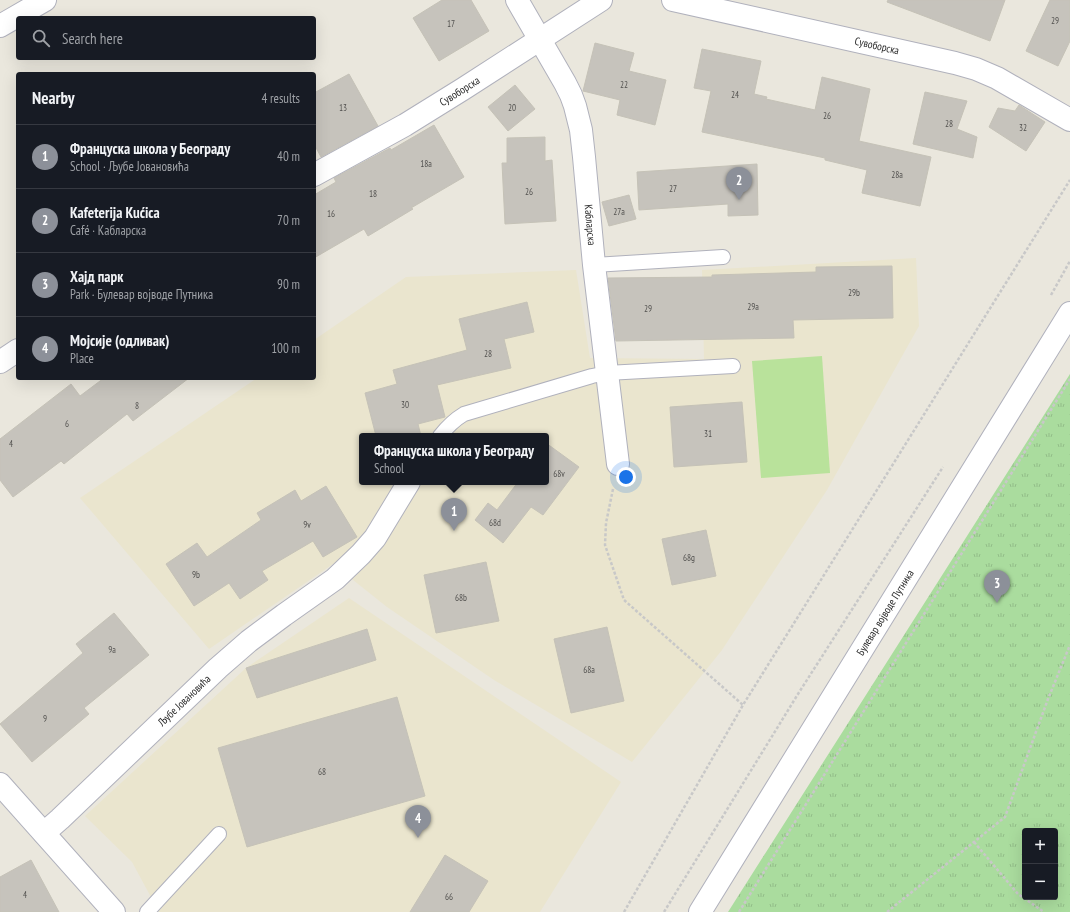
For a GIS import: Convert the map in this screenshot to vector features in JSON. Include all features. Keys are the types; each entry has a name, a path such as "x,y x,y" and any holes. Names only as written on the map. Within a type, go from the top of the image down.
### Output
{"street":[{"path":"17,16 45,0"},
{"name":"Кабларска","path":"517,0 571,95 578,117 584,157 606,373 618,464"},
{"name":"Сувоборска","path":"316,174 405,125 601,0"},
{"name":"Сувоборска","path":"673,0 976,69 997,78 1070,120"},
{"path":"0,26 16,17"},
{"name":"Булевар војводе Путника","path":"700,912 1070,313"},
{"path":"0,362 16,351"},
{"name":"Љубе Јовановића","path":"44,833 218,668 249,641 335,579 375,538 407,485"},
{"path":"0,784 114,912"}],"lane":[{"path":"594,265 723,257"},
{"path":"442,433 464,414 592,376 606,373 733,366"},
{"path":"147,912 220,834"}],"path":[{"path":"624,912 743,705 1070,180"},
{"path":"1049,299 1070,261"},
{"path":"739,912 1070,379"},
{"path":"618,464 606,523 605,545 624,600 743,705"},
{"path":"664,912 798,694 943,466"},
{"path":"887,912 1005,817 1048,699 1070,645"},
{"path":"974,842 1018,894 1044,912"}],"shaded area":[{"path":"916,258 919,326 827,490 722,650 632,762 494,680 387,607 333,564 209,649 80,498 254,380 316,380 316,339 406,277 576,270 590,358 704,359 702,270"},
{"path":"349,598 621,782 540,912 159,912 132,862 85,816 246,668"}],"green space":[{"path":"822,356 830,473 761,478 752,361"},
{"path":"1070,374 1070,912 728,912"}],"building":[{"path":"442,0 471,0 489,31 439,61 413,18"},
{"path":"888,0 1005,0 990,41 887,2"},
{"path":"1050,0 1070,0 1070,41 1058,66 1026,51"},
{"path":"595,43 634,53 629,71 666,80 655,125 617,115 620,100 583,91"},
{"path":"702,49 761,61 754,94 767,97 766,99 815,110 822,77 870,89 859,141 931,157 920,206 862,193 867,170 825,160 825,158 702,132 711,91 694,88"},
{"path":"349,74 378,126 321,157 316,148 316,92"},
{"path":"515,85 535,109 508,131 488,107"},
{"path":"925,92 967,101 957,129 977,137 973,158 913,144"},
{"path":"1019,105 1045,122 1026,151 989,127 998,108 1015,111"},
{"path":"434,125 464,177 411,208 413,209 368,236 364,229 316,257 316,194 336,182 334,178 390,148 391,150"},
{"path":"545,137 545,161 552,160 556,221 505,224 502,163 507,163 507,138"},
{"path":"757,164 758,215 728,216 728,204 639,210 637,172"},
{"path":"629,195 636,219 609,226 602,202"},
{"path":"892,266 893,318 793,320 794,338 616,341 608,278 712,277 712,275 816,272 816,267"},
{"path":"527,302 534,332 504,339 511,368 437,385 445,417 418,424 420,433 375,433 365,393 397,384 393,370 467,350 459,319"},
{"path":"101,380 186,380 133,421 127,414 64,464 61,461 13,497 0,480 0,439 71,384 80,396"},
{"path":"742,402 747,462 674,467 670,407"},
{"path":"549,445 579,467 543,515 531,507 503,543 475,520 488,503 497,510 516,485 549,485"},
{"path":"326,486 357,537 323,557 313,541 262,571 268,580 240,599 229,583 194,606 166,564 197,543 207,557 261,520 257,513 295,490 301,501"},
{"path":"706,530 716,576 672,585 662,539"},
{"path":"486,562 499,621 436,633 424,575"},
{"path":"114,613 149,655 84,708 89,714 32,762 0,724 83,653 76,644"},
{"path":"607,627 624,701 571,713 554,639"},
{"path":"367,629 376,660 257,698 246,668"},
{"path":"397,697 425,796 247,847 218,748"},
{"path":"445,855 488,881 469,912 410,912"},
{"path":"31,860 59,912 0,912 0,877"}],"place":[{"name":"Kafeterija Kućica","path":"739,200"},
{"name":"Француска школа у Београду","path":"454,531"},
{"name":"Хајд парк","path":"997,603"},
{"name":"Мојсије (одливак)","path":"418,838"}]}
